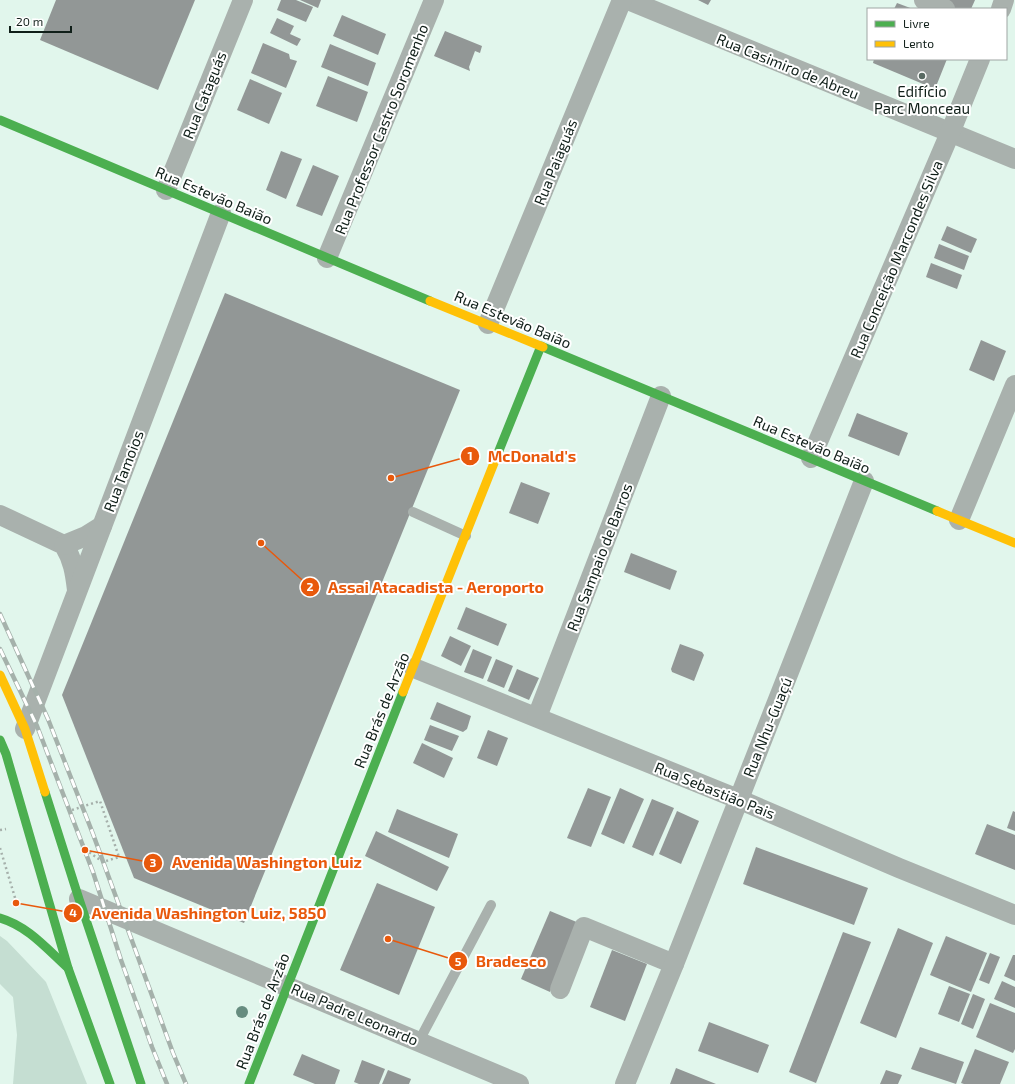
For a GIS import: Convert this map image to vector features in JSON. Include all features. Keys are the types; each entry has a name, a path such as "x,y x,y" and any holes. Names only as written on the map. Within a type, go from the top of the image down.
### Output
{"main road":[{"name":"Rua Estevão Baião","path":"0,120 327,258 1015,543"},
{"name":"Rua Brás de Arzão","path":"249,1084 286,986 414,668 541,346"},
{"path":"0,675 25,729 141,1084"},
{"path":"0,740 6,754 68,968 110,1084"},
{"path":"0,766 6,754"},
{"path":"0,918 7,919 22,928 68,968"}],"street":[{"name":"Rua Cataguás","path":"166,190 243,0"},
{"name":"Rua Professor Castro Soromenho","path":"327,258 434,0"},
{"name":"Rua Paiaguás","path":"488,324 622,0"},
{"name":"Rua Casimiro de Abreu","path":"628,0 1015,159"},
{"path":"924,0 943,8"},
{"name":"Rua Conceição Marcondes Silva","path":"811,458 950,133 980,60"},
{"name":"Rua Tamoios","path":"25,729 221,213"},
{"path":"959,520 1015,385"},
{"name":"Rua Sampaio de Barros","path":"537,717 661,396"},
{"name":"Rua Nhu-Guaçú","path":"625,1084 674,964 864,481"},
{"path":"0,515 64,545 70,554 74,567 77,590"},
{"path":"64,545 86,536 102,526"},
{"name":"Rua Sebastião Pais","path":"414,668 537,717 1015,915"},
{"name":"Rua Padre Leonardo","path":"80,899 519,1084"},
{"path":"560,989 584,927 674,964"}],"lane":[{"path":"413,512 466,536"},
{"path":"420,1041 491,905"}],"path":[{"path":"65,852 86,850 103,862 119,857 100,801 90,805"},
{"path":"0,848 9,880"}],"green space":[{"path":"0,936 7,941 46,982 87,1084 13,1084 17,1035 13,997 0,984"}],"building":[{"path":"56,0 195,0 158,90 40,40"},
{"path":"281,0 296,0 313,7 306,22 277,10"},
{"path":"300,0 321,0 318,8"},
{"path":"698,0 711,0 708,5"},
{"path":"935,0 975,0 971,8 955,8"},
{"path":"897,3 910,8 894,8"},
{"path":"342,15 386,34 378,55 333,36"},
{"path":"277,18 294,26 290,34 301,39 297,46 270,33"},
{"path":"445,31 482,46 480,53 475,51 469,67 470,71 434,56"},
{"path":"263,43 289,54 290,59 297,61 286,88 251,73"},
{"path":"330,44 376,63 368,86 321,67"},
{"name":"Edifício Parc Monceau","path":"874,60 947,60 935,89 873,63"},
{"path":"328,76 368,92 357,122 316,106"},
{"path":"250,79 282,93 269,124 237,110"},
{"path":"281,151 302,159 286,199 266,190"},
{"path":"313,165 339,176 322,216 296,206"},
{"path":"947,226 977,239 971,253 941,240"},
{"path":"939,244 969,256 964,270 934,258"},
{"path":"931,263 962,275 957,289 926,277"},
{"path":"225,293 460,390 244,923 134,878 62,695"},
{"path":"981,340 1006,351 994,381 969,370"},
{"path":"857,413 908,433 899,456 848,436"},
{"path":"521,482 550,493 538,524 509,513"},
{"path":"631,553 677,571 670,590 624,572"},
{"path":"466,607 507,624 498,646 457,629"},
{"path":"450,636 471,646 461,666 441,656"},
{"path":"680,644 702,652 704,655 694,681 672,672 671,669"},
{"path":"473,649 492,657 483,679 464,672"},
{"path":"496,659 513,666 504,688 487,681"},
{"path":"517,669 539,678 529,700 508,691"},
{"path":"437,702 471,716 467,729 463,732 430,719"},
{"path":"430,725 459,736 452,751 424,740"},
{"path":"488,730 508,738 497,766 477,758"},
{"path":"422,743 453,758 444,778 413,763"},
{"path":"588,788 611,797 591,847 567,838"},
{"path":"620,788 644,799 624,844 601,834"},
{"path":"652,799 674,808 653,856 632,847"},
{"path":"397,809 458,834 449,858 388,832"},
{"path":"677,811 699,821 681,864 659,854"},
{"path":"1013,811 1015,812 1015,831 1007,828"},
{"path":"987,824 1015,835 1015,870 975,854"},
{"path":"376,831 449,867 437,891 365,856"},
{"path":"756,847 868,888 854,925 743,884"},
{"path":"377,883 435,907 399,995 340,970"},
{"path":"550,911 579,923 550,992 521,979"},
{"path":"898,928 933,943 896,1038 860,1023"},
{"path":"843,932 871,942 816,1083 789,1072"},
{"path":"946,936 987,953 971,992 930,975"},
{"path":"612,950 647,964 625,1021 590,1007"},
{"path":"990,953 1000,957 989,984 979,980"},
{"path":"1013,955 1015,955 1015,981 1004,976"},
{"path":"1002,981 1015,987 1015,1008 994,999"},
{"path":"949,986 970,994 959,1022 938,1014"},
{"path":"973,994 985,999 973,1029 961,1024"},
{"path":"990,1003 1015,1013 1015,1049 1013,1053 976,1037"},
{"path":"709,1022 769,1045 758,1073 698,1051"},
{"path":"920,1047 964,1062 956,1084 911,1069"},
{"path":"975,1049 1009,1062 1000,1084 961,1083"},
{"path":"302,1054 340,1070 335,1084 315,1084 293,1075"},
{"path":"362,1060 385,1069 379,1084 359,1084 354,1082"},
{"path":"676,1068 716,1084 670,1084"},
{"path":"388,1070 411,1079 409,1084 382,1084"},
{"path":"886,1070 902,1075 898,1084 880,1084"}],"railway":[{"path":"0,614 48,719 93,834 173,1053 186,1084"},
{"path":"0,649 37,726 93,872 121,960 167,1084"}],"traffic: fast":[{"path":"0,120 430,301"},
{"path":"496,458 541,346"},
{"path":"543,347 937,511"},
{"path":"249,1084 403,692"},
{"path":"0,740 6,754 68,968 110,1084"},
{"path":"45,792 141,1084"},
{"path":"0,918 28,932 68,968"}],"traffic: slow":[{"path":"430,301 543,347"},
{"path":"403,692 496,458"},
{"path":"937,511 1015,543"},
{"path":"0,675 25,729 45,792"}],"place":[{"name":"Edifício Parc Monceau","path":"922,76"},
{"name":"McDonald's","path":"391,478"},
{"name":"Assai Atacadista - Aeroporto","path":"261,543"},
{"name":"Avenida Washington Luiz","path":"85,850"},
{"name":"Avenida Washington Luiz, 5850","path":"16,903"},
{"name":"Bradesco","path":"388,939"}]}
